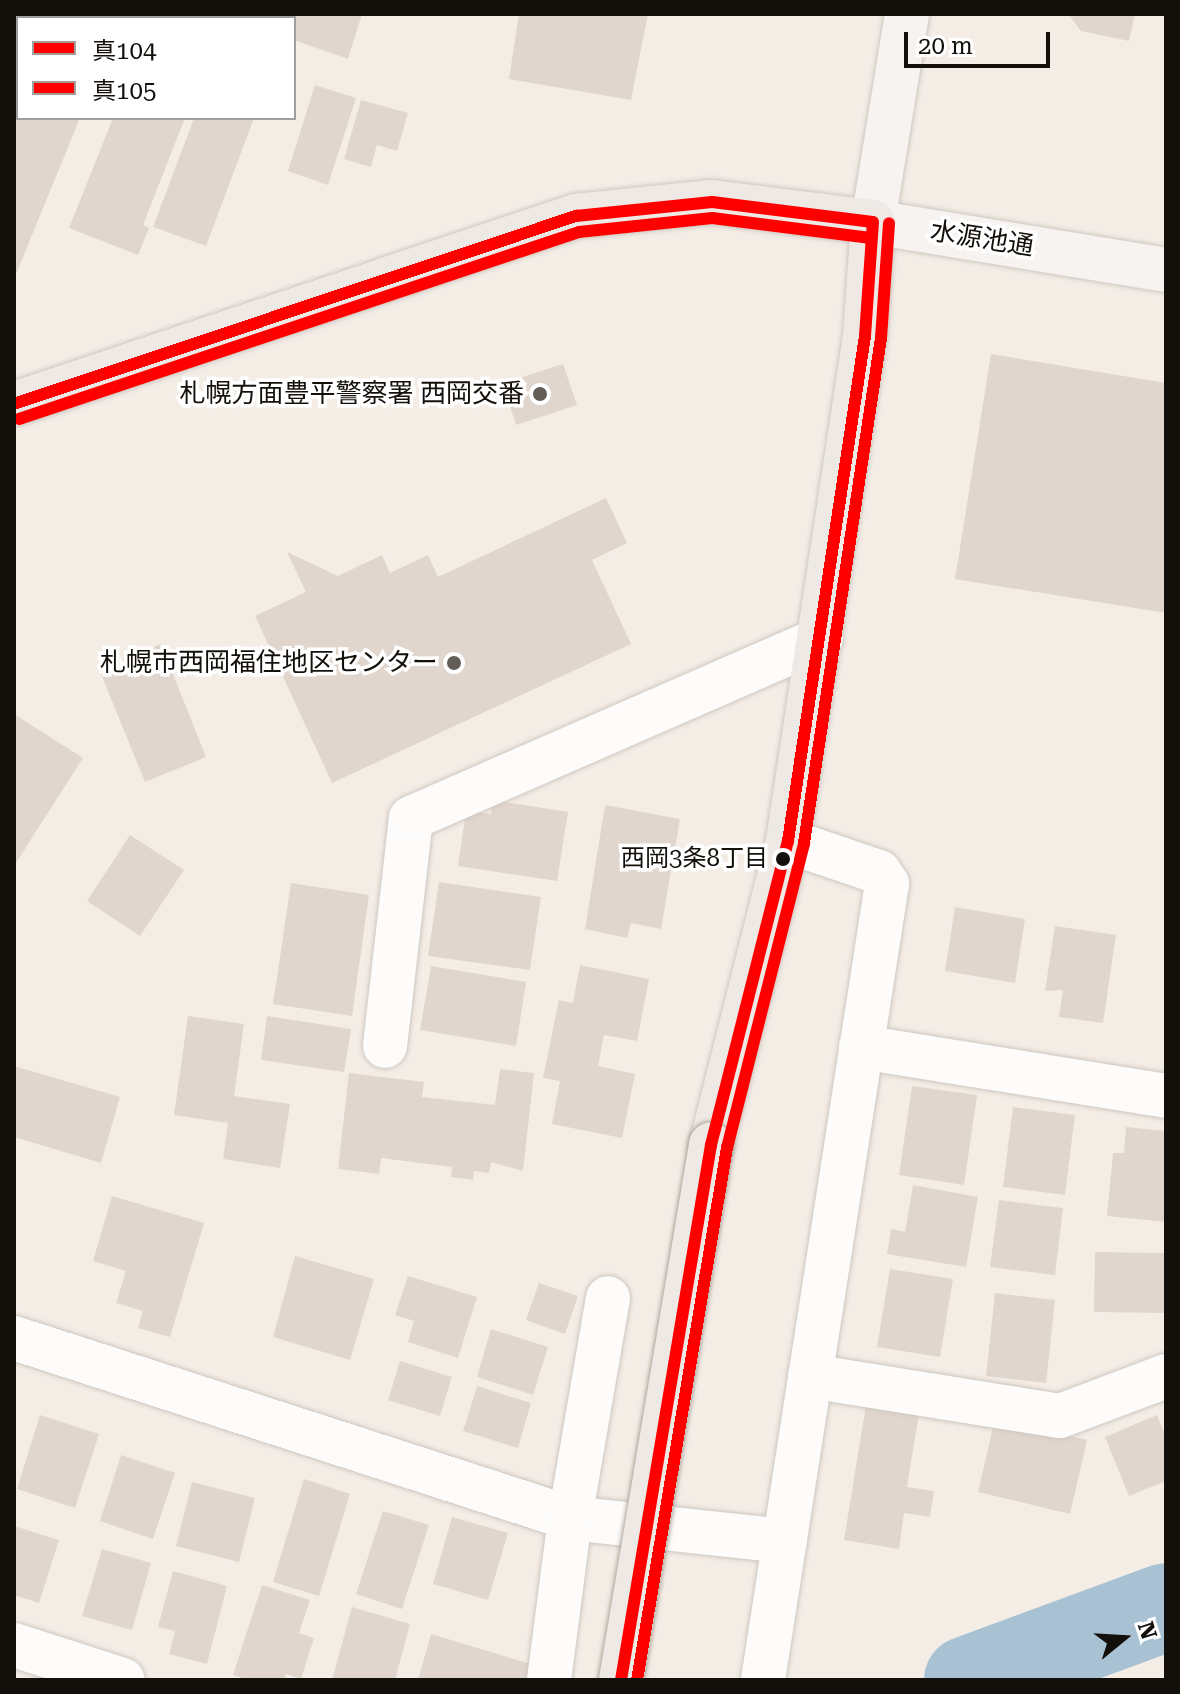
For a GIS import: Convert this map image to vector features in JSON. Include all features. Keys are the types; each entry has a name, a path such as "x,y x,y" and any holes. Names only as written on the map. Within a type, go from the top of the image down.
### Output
{"main road":[{"name":"水源池通","path":"14,404 576,216 712,202 873,222"},
{"path":"621,1680 711,1145 788,841 865,336 873,222"}],"street":[{"path":"873,222 907,14"},
{"name":"水源池通","path":"873,222 1166,270"},
{"path":"385,1046 411,818 821,639"},
{"path":"766,1667 887,879 879,872 788,841"},
{"path":"861,1047 1166,1096"},
{"path":"549,1680 570,1518 608,1298"},
{"path":"14,1340 570,1518 785,1541"},
{"path":"810,1376 1060,1416 1166,1376"},
{"path":"14,1645 123,1680"}],"building":[{"path":"14,14 54,16 16,16 16,120 79,120 14,279"},
{"path":"362,14 348,59 296,41 296,16 252,16"},
{"path":"519,14 648,14 631,100 509,79"},
{"path":"1068,14 1135,14 1129,41 1081,31"},
{"path":"315,85 356,98 328,185 288,171"},
{"path":"361,100 408,113 397,151 377,145 371,167 344,159"},
{"path":"112,120 184,120 143,225 149,228 138,255 69,228"},
{"path":"193,120 253,120 206,246 153,227"},
{"path":"991,354 1166,383 1166,613 955,579"},
{"name":"札幌方面豊平警察署 西岡交番","path":"563,364 577,405 516,425 503,383"},
{"path":"606,498 627,543 592,560 631,644 332,783 255,616 306,592 287,552 338,576 382,555 390,573 428,555 438,577"},
{"path":"161,644 206,757 145,782 99,669"},
{"path":"14,714 83,758 14,866"},
{"path":"493,800 568,812 557,881 458,866 466,811 491,814"},
{"path":"605,805 680,819 661,929 631,923 627,938 585,929"},
{"path":"130,835 184,870 140,936 87,901"},
{"path":"439,882 541,897 530,970 428,956"},
{"path":"291,883 369,895 352,1016 273,1004"},
{"path":"955,907 1025,919 1015,983 945,971"},
{"path":"1055,926 1116,935 1103,1023 1059,1017 1063,990 1045,991"},
{"path":"580,965 649,979 637,1041 604,1035 598,1066 635,1074 622,1138 552,1124 560,1081 543,1078 559,1000 573,1003"},
{"path":"431,966 526,982 516,1046 420,1030"},
{"path":"188,1016 244,1024 234,1096 290,1104 280,1168 223,1159 228,1123 174,1115"},
{"path":"267,1016 351,1029 344,1072 261,1060"},
{"path":"14,1066 120,1097 101,1163 14,1137"},
{"path":"500,1069 534,1073 523,1171 491,1162 489,1173 474,1171 473,1180 451,1177 452,1167 381,1158 379,1174 338,1169 349,1073 424,1082 422,1097 495,1105"},
{"path":"912,1086 977,1095 964,1185 899,1175"},
{"path":"1013,1107 1075,1115 1065,1195 1003,1187"},
{"path":"1126,1127 1166,1131 1166,1222 1107,1216 1113,1153 1124,1153"},
{"path":"913,1185 978,1197 966,1267 887,1254 891,1229 905,1232"},
{"path":"112,1196 204,1223 170,1337 138,1328 143,1311 116,1303 126,1271 93,1261"},
{"path":"999,1200 1063,1208 1055,1275 990,1267"},
{"path":"1095,1252 1166,1253 1166,1313 1094,1312"},
{"path":"295,1256 374,1279 350,1360 273,1337"},
{"path":"890,1269 953,1279 940,1357 877,1347"},
{"path":"408,1276 477,1297 458,1358 408,1342 414,1321 395,1315"},
{"path":"539,1283 578,1296 565,1334 526,1320"},
{"path":"995,1293 1055,1300 1046,1383 986,1376"},
{"path":"491,1329 548,1347 533,1395 477,1377"},
{"path":"400,1361 452,1377 440,1416 388,1400"},
{"path":"477,1386 531,1403 518,1448 463,1431"},
{"path":"867,1399 920,1407 907,1487 934,1491 930,1517 904,1513 899,1549 844,1540"},
{"path":"40,1415 99,1434 75,1508 17,1489"},
{"path":"1157,1415 1166,1437 1166,1481 1129,1496 1105,1437"},
{"path":"995,1418 1087,1440 1070,1514 978,1492"},
{"path":"121,1455 175,1473 153,1539 100,1521"},
{"path":"304,1479 350,1494 319,1596 273,1582"},
{"path":"192,1482 255,1498 239,1562 176,1546"},
{"path":"383,1511 429,1525 402,1609 356,1594"},
{"path":"452,1517 508,1533 488,1600 433,1584"},
{"path":"14,1526 59,1540 39,1603 14,1595"},
{"path":"102,1549 151,1563 132,1630 82,1616"},
{"path":"173,1571 227,1586 207,1664 169,1654 175,1631 158,1627"},
{"path":"262,1585 310,1600 299,1633 314,1638 301,1679 286,1674 284,1680 248,1680 233,1675"},
{"path":"352,1607 410,1624 395,1680 332,1680"},
{"path":"431,1634 534,1665 530,1680 418,1680"}],"waterway":[{"path":"968,1680 1166,1607"}],"transit line":[{"name":"真104","path":"14,404 576,216 712,202 873,222"},
{"name":"真105","path":"19,419 579,232 712,218 871,238"},
{"name":"真104","path":"621,1680 711,1145 788,841 865,336 873,222"},
{"name":"真105","path":"637,1680 727,1148 804,843 881,338 889,223"}],"place":[{"name":"札幌方面豊平警察署 西岡交番","path":"540,394"},
{"name":"札幌市西岡福住地区センター","path":"454,663"},
{"name":"西岡3条8丁目","path":"783,859"}]}
